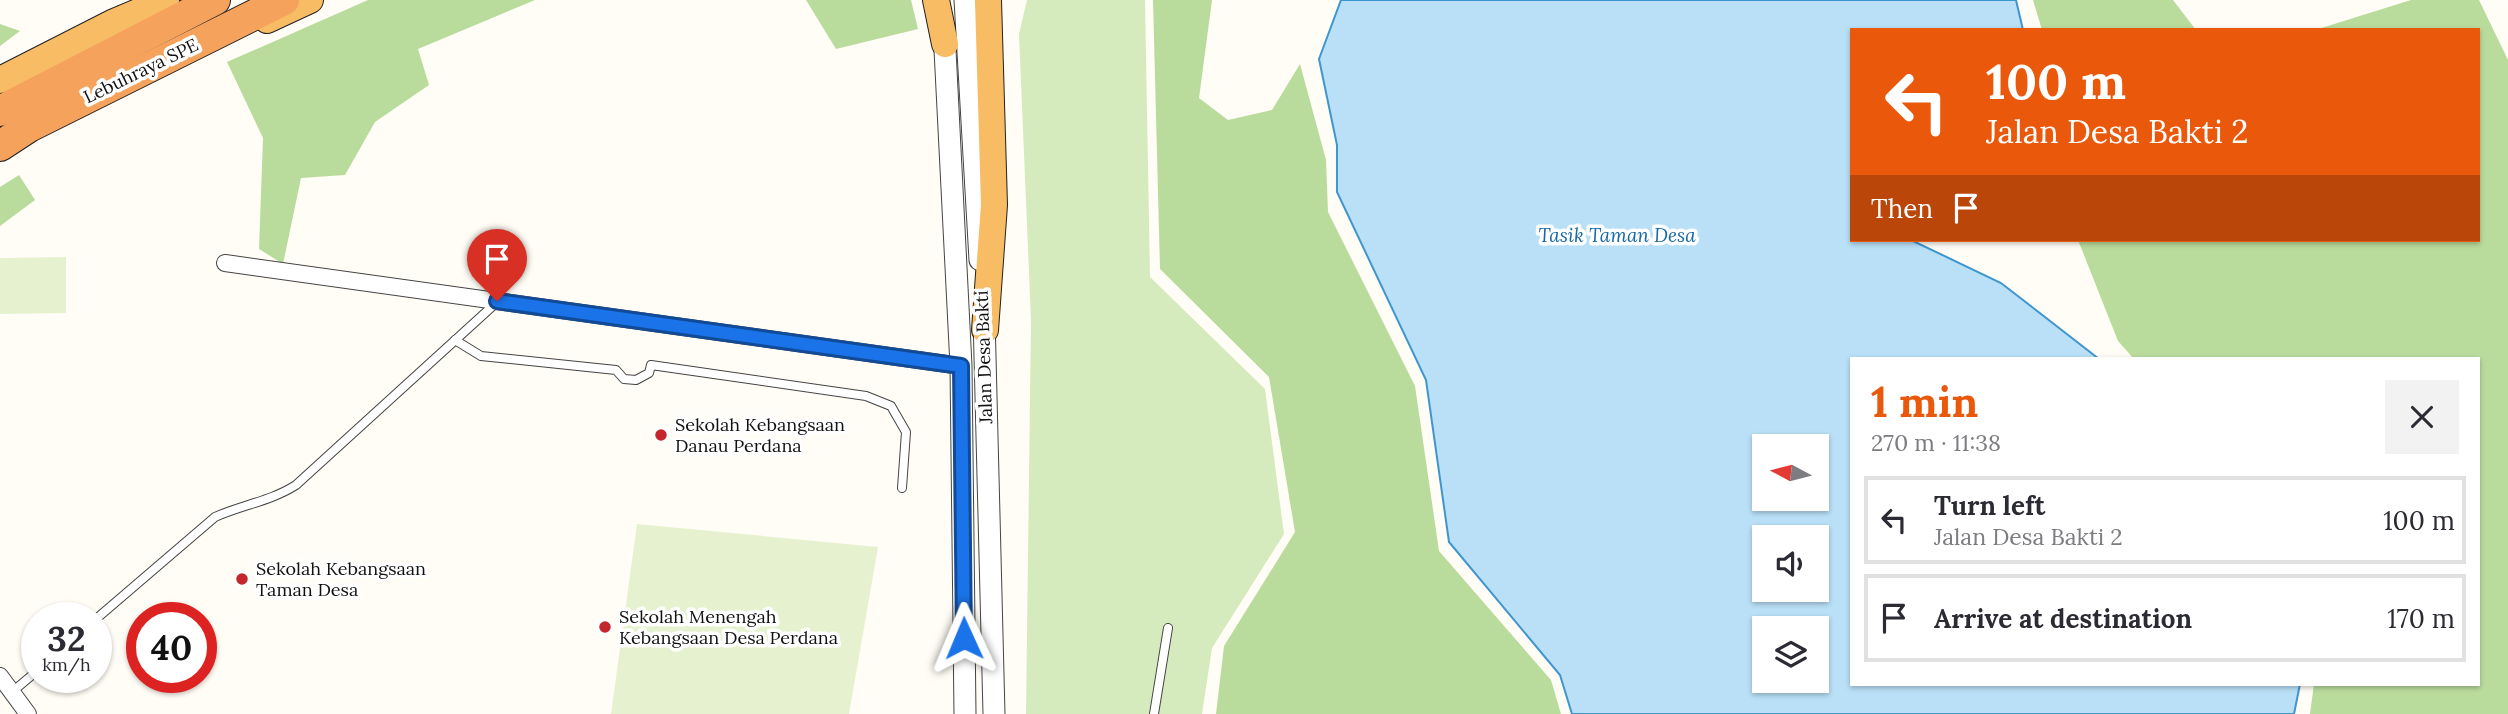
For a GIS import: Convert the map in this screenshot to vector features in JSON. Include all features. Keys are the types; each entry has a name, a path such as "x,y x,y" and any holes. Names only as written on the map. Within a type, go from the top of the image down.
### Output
{"highway":[{"path":"112,23 134,0"},
{"path":"0,80 112,23 166,0"},
{"name":"Lebuhraya SPE","path":"0,111 215,0"},
{"name":"Lebuhraya SPE","path":"0,146 29,127 284,0"},
{"path":"0,156 156,71 310,0"},
{"path":"936,0 945,44"},
{"path":"985,330 994,205 988,0"}],"street":[{"name":"Jalan Desa Bakti","path":"942,0 961,366 965,714"},
{"name":"Jalan Desa Bakti","path":"965,0 985,330 994,714"},
{"path":"225,263 961,366"},
{"path":"0,676 28,714"}],"lane":[{"path":"112,605 215,517 234,508 282,495 296,485 497,301"},
{"path":"455,340 481,356 616,370 624,379 636,380 649,373 651,365 866,396 891,406 906,432 902,488"},
{"path":"1154,714 1168,628"},
{"path":"12,692 21,684"}],"green space":[{"path":"368,0 535,0 418,49 429,85 375,122 345,175 301,178 283,264 259,249 263,138 227,62"},
{"path":"806,0 911,0 918,29 836,49"},
{"path":"1027,0 1145,0 1150,277 1265,389 1284,534 1212,648 1202,714 1026,714 1031,320 1019,34"},
{"path":"1153,0 1212,0 1199,98 1228,120 1272,110 1300,64 1326,160 1328,212 1415,386 1439,551 1551,680 1561,714 1216,714 1224,646 1295,532 1269,377 1160,269"},
{"path":"2033,0 2173,0 2194,28 2041,28"},
{"path":"2411,0 2479,0 2508,60 2508,714 2310,714 2314,686 2480,686 2480,357 2132,357 2118,341 2079,242 2480,242 2480,28 2321,28"},
{"path":"0,24 20,31 0,46"},
{"path":"19,175 35,200 0,226 0,187"},
{"path":"66,257 66,313 0,314 0,258"},
{"path":"637,524 878,547 849,714 611,714"}],"water":[{"name":"Tasik Taman Desa","path":"1341,0 2016,0 2023,28 1850,28 1850,242 1915,242 2001,283 2096,357 1850,357 1850,686 2300,686 2294,714 1572,714 1560,675 1449,542 1426,380 1337,192 1337,145 1319,59"}],"place":[{"name":"Sekolah Kebangsaan Danau Perdana","path":"661,435"},
{"name":"Sekolah Kebangsaan Taman Desa","path":"242,579"},
{"name":"Sekolah Menengah Kebangsaan Desa Perdana","path":"605,627"}],"route":[{"path":"497,301 961,366 964,638"}]}
